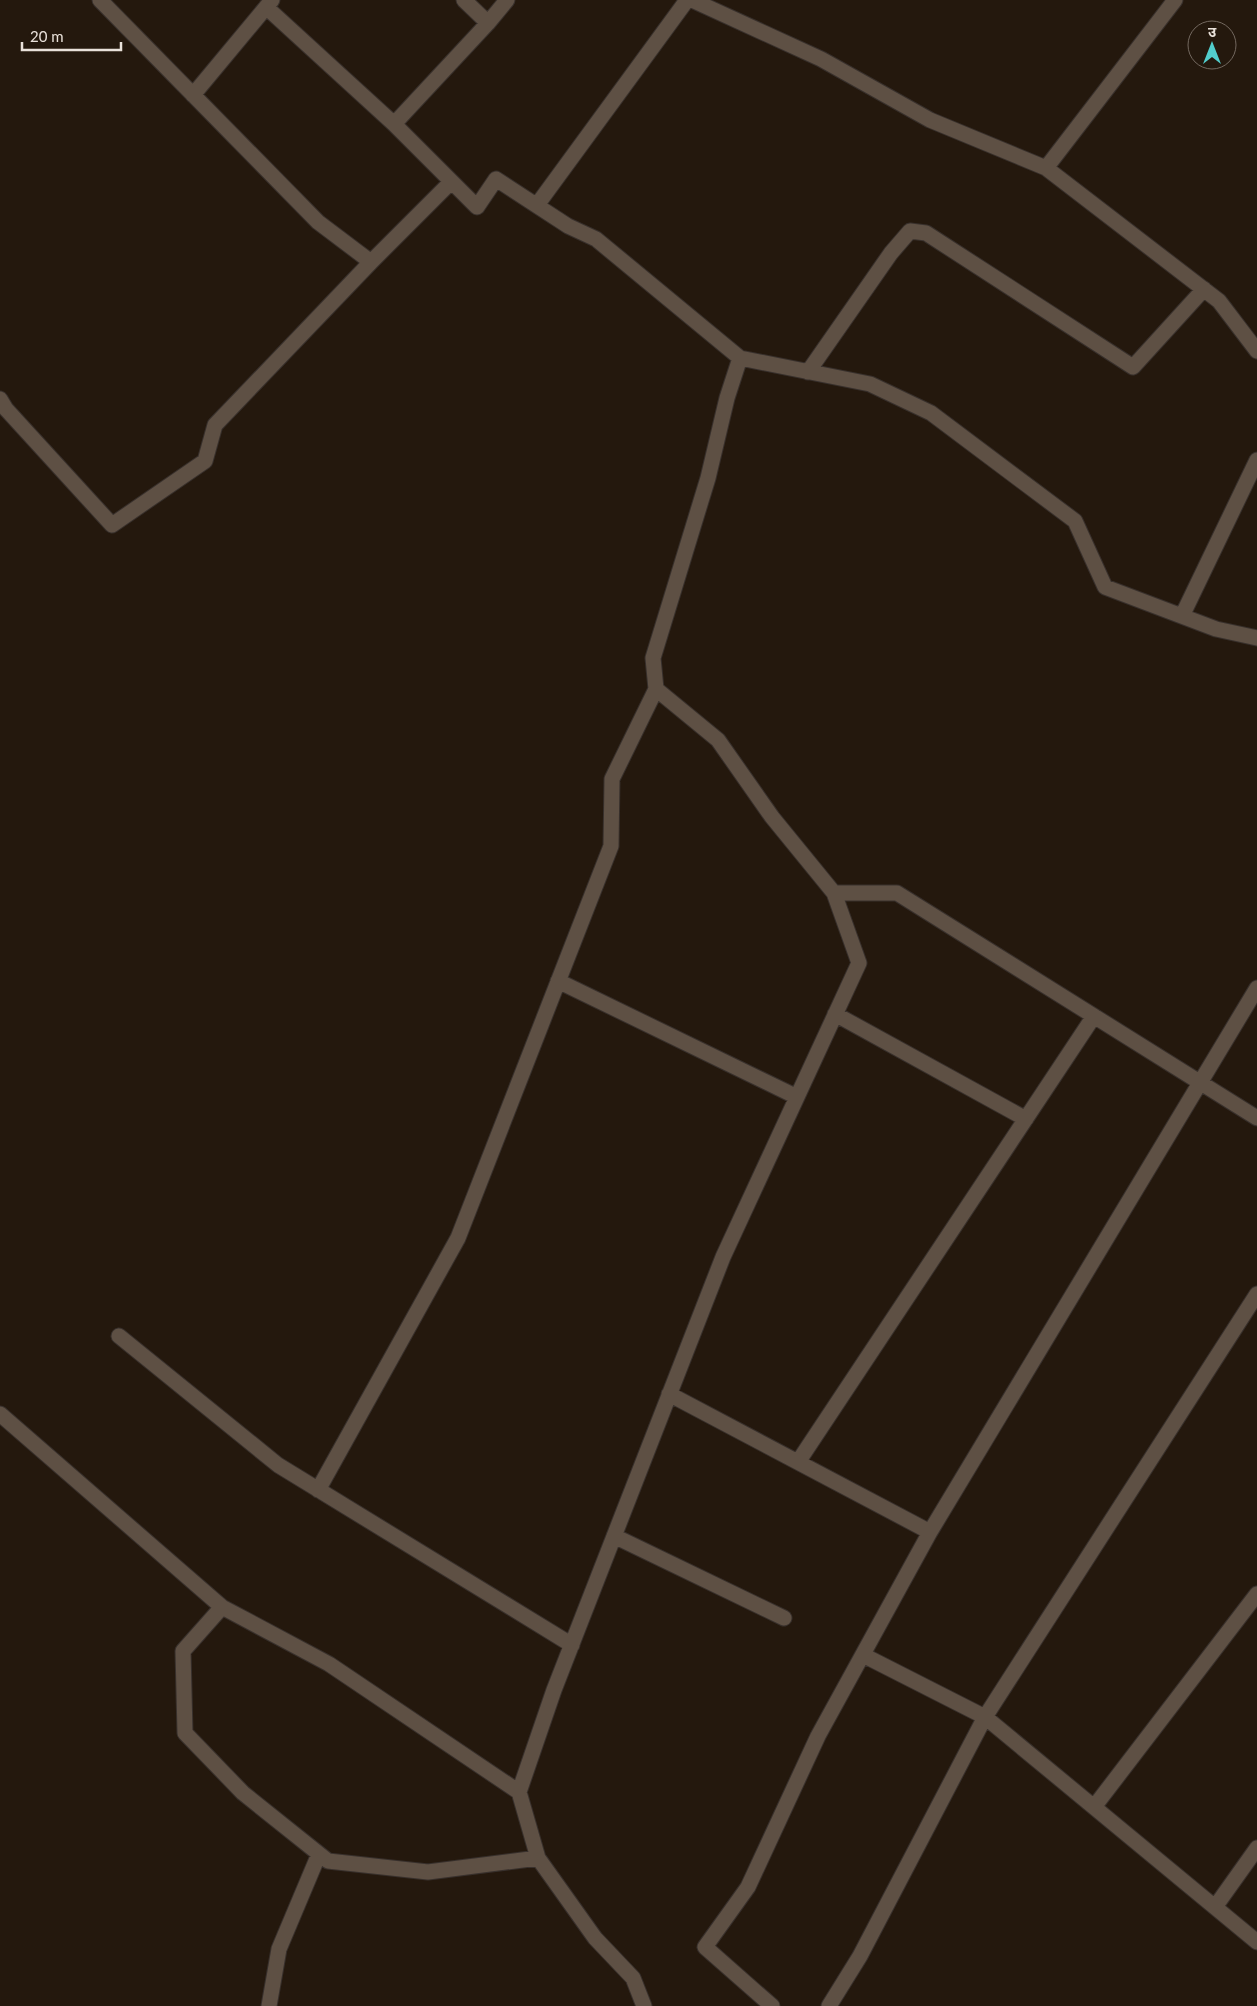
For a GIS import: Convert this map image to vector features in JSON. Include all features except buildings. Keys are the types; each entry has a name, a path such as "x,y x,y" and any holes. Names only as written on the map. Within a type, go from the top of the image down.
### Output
{"street":[{"path":"100,0 318,222 371,262"},
{"path":"464,0 488,23"},
{"path":"394,124 507,0"},
{"path":"537,206 687,0"},
{"path":"692,0 821,59 930,120 1046,168 1219,301 1257,351"},
{"path":"1046,168 1175,0"},
{"path":"193,95 269,4 477,207 496,179 568,226 596,240 740,358 870,384 931,413 1075,521 1105,587 1216,629 1257,638"},
{"path":"0,400 112,526 205,461 215,425 371,262 451,182"},
{"path":"808,372 890,253 910,231 926,233 1133,367 1204,289"},
{"path":"318,1490 458,1238 611,846 612,779 656,689 653,658 708,478 727,398 740,358"},
{"path":"1182,616 1257,460"},
{"path":"644,2006 632,1978 595,1938 538,1858 518,1792 572,1645 724,1257 859,963 834,893 772,817 718,740 656,689"},
{"path":"834,893 897,892 1257,1118"},
{"path":"558,981 797,1098"},
{"path":"772,2006 705,1947 748,1887 818,1736 930,1532 1257,988"},
{"path":"835,1014 1026,1119"},
{"path":"798,1462 1094,1016"},
{"path":"829,2006 860,1956 985,1716 1257,1294"},
{"path":"119,1336 278,1465 572,1645"},
{"path":"669,1394 930,1532"},
{"path":"0,1414 222,1607 329,1664 518,1792"},
{"path":"614,1536 784,1618"},
{"path":"1094,1807 1257,1594"},
{"path":"222,1607 183,1651 185,1733 243,1793 319,1854 328,1861 428,1872 538,1858"},
{"path":"862,1655 985,1716 1257,1942"},
{"path":"1215,1907 1257,1848"},
{"path":"269,2006 279,1949 319,1854"}]}
